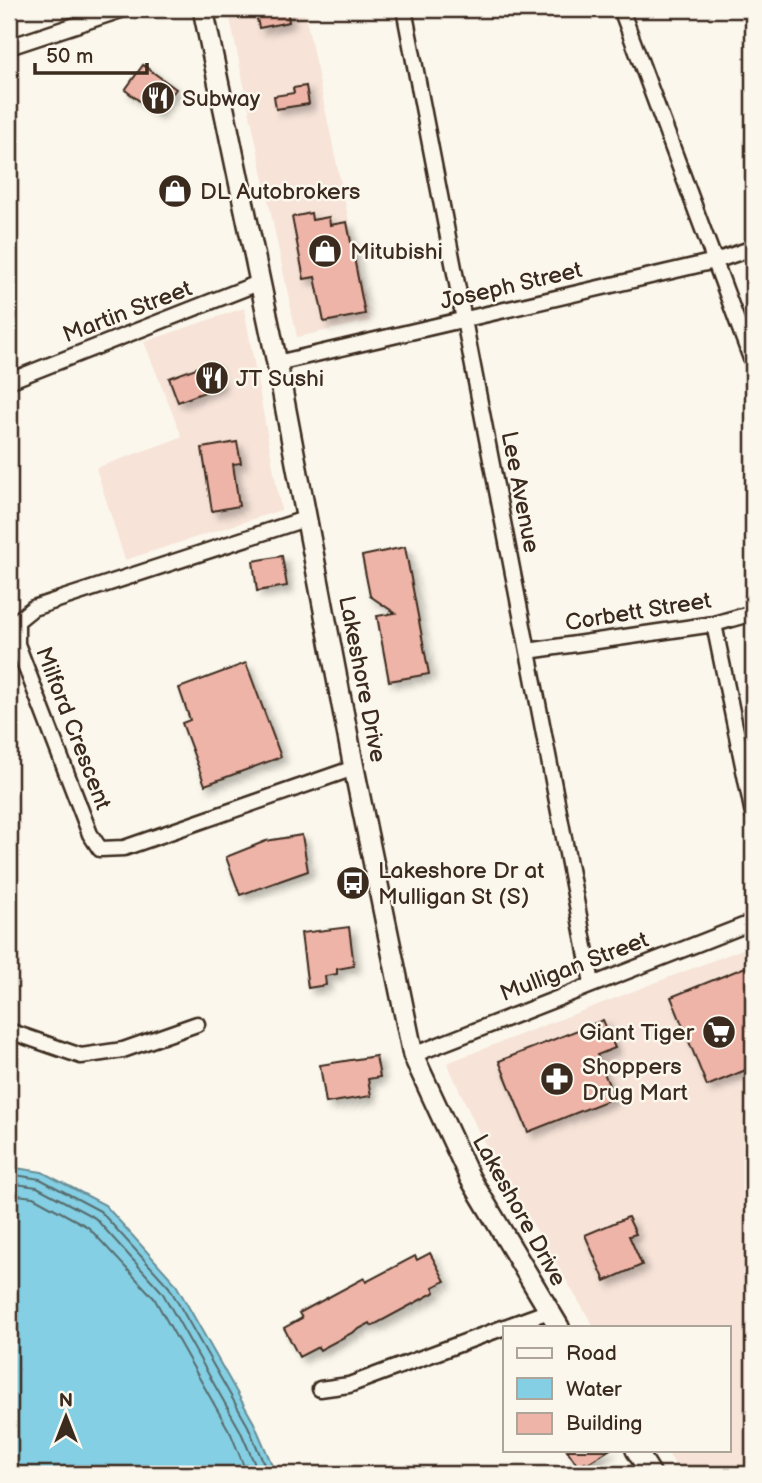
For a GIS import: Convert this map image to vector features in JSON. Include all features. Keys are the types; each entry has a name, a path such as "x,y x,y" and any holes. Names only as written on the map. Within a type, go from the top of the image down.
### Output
{"main road":[{"name":"Lakeshore Drive","path":"203,9 261,282 354,768 413,1055 470,1178 554,1319"},
{"path":"637,1452 649,1474"}],"street":[{"path":"9,47 124,9"},
{"name":"Lee Avenue","path":"404,9 592,983"},
{"path":"621,9 753,363"},
{"name":"Joseph Street","path":"277,363 715,261 753,248"},
{"name":"Martin Street","path":"9,381 261,282"},
{"name":"Milford Crescent","path":"307,518 33,608 17,621 17,644 90,834 100,849 124,848 354,768"},
{"name":"Corbett Street","path":"528,651 715,624 753,613"},
{"path":"715,624 753,814"},
{"name":"Mulligan Street","path":"413,1055 753,922"},
{"path":"9,1031 80,1056 123,1050 197,1024"},
{"path":"511,1326 554,1319"},
{"path":"320,1389 349,1385 503,1328"}],"shaded area":[{"path":"228,9 304,9 370,321 297,337"},
{"path":"244,308 281,510 125,560 96,468 182,437 144,342"},
{"path":"753,945 753,1474 681,1474 667,1452 730,1452 730,1326 593,1326 481,1137 447,1063"}],"water":[{"path":"9,1167 42,1172 105,1205 175,1283 254,1423 276,1474 9,1474"}],"building":[{"path":"255,9 287,9 289,22 259,28"},
{"path":"143,65 176,89 157,114 125,90"},
{"path":"306,86 309,104 276,109 274,96 294,93 293,88"},
{"name":"Mitubishi","path":"311,213 312,220 329,217 330,225 347,222 365,314 324,322 315,277 304,279 292,217"},
{"path":"212,362 221,386 178,402 169,378"},
{"path":"237,442 241,463 233,464 239,506 212,511 202,448"},
{"path":"405,547 429,674 389,681 377,616 395,613 370,596 362,556"},
{"path":"282,556 287,586 257,591 253,561"},
{"path":"246,663 281,757 205,785 182,723 190,720 179,688"},
{"path":"302,835 308,871 240,895 226,857 266,841"},
{"path":"349,927 354,966 337,969 337,974 325,976 326,985 308,988 301,933"},
{"name":"Giant Tiger","path":"753,964 753,1067 707,1086 671,997"},
{"name":"Shoppers Drug Mart","path":"603,1020 615,1048 597,1055 614,1098 528,1132 499,1061"},
{"path":"376,1056 380,1077 368,1079 371,1096 326,1103 320,1065"},
{"path":"628,1217 636,1234 629,1236 642,1265 605,1281 585,1235"},
{"path":"430,1253 445,1281 433,1287 435,1292 372,1326 370,1323 320,1350 318,1347 299,1357 284,1328 302,1318 299,1313 364,1278 366,1282 415,1256 417,1260"},
{"path":"568,1452 606,1452 586,1464 585,1462 578,1466"}],"place":[{"name":"Subway","path":"158,98"},
{"name":"DL Autobrokers","path":"175,191"},
{"name":"Mitubishi","path":"325,251"},
{"name":"JT Sushi","path":"212,378"},
{"name":"Lakeshore Dr at Mulligan St (S)","path":"353,883"},
{"name":"Giant Tiger","path":"719,1032"},
{"name":"Shoppers Drug Mart","path":"557,1079"}]}
